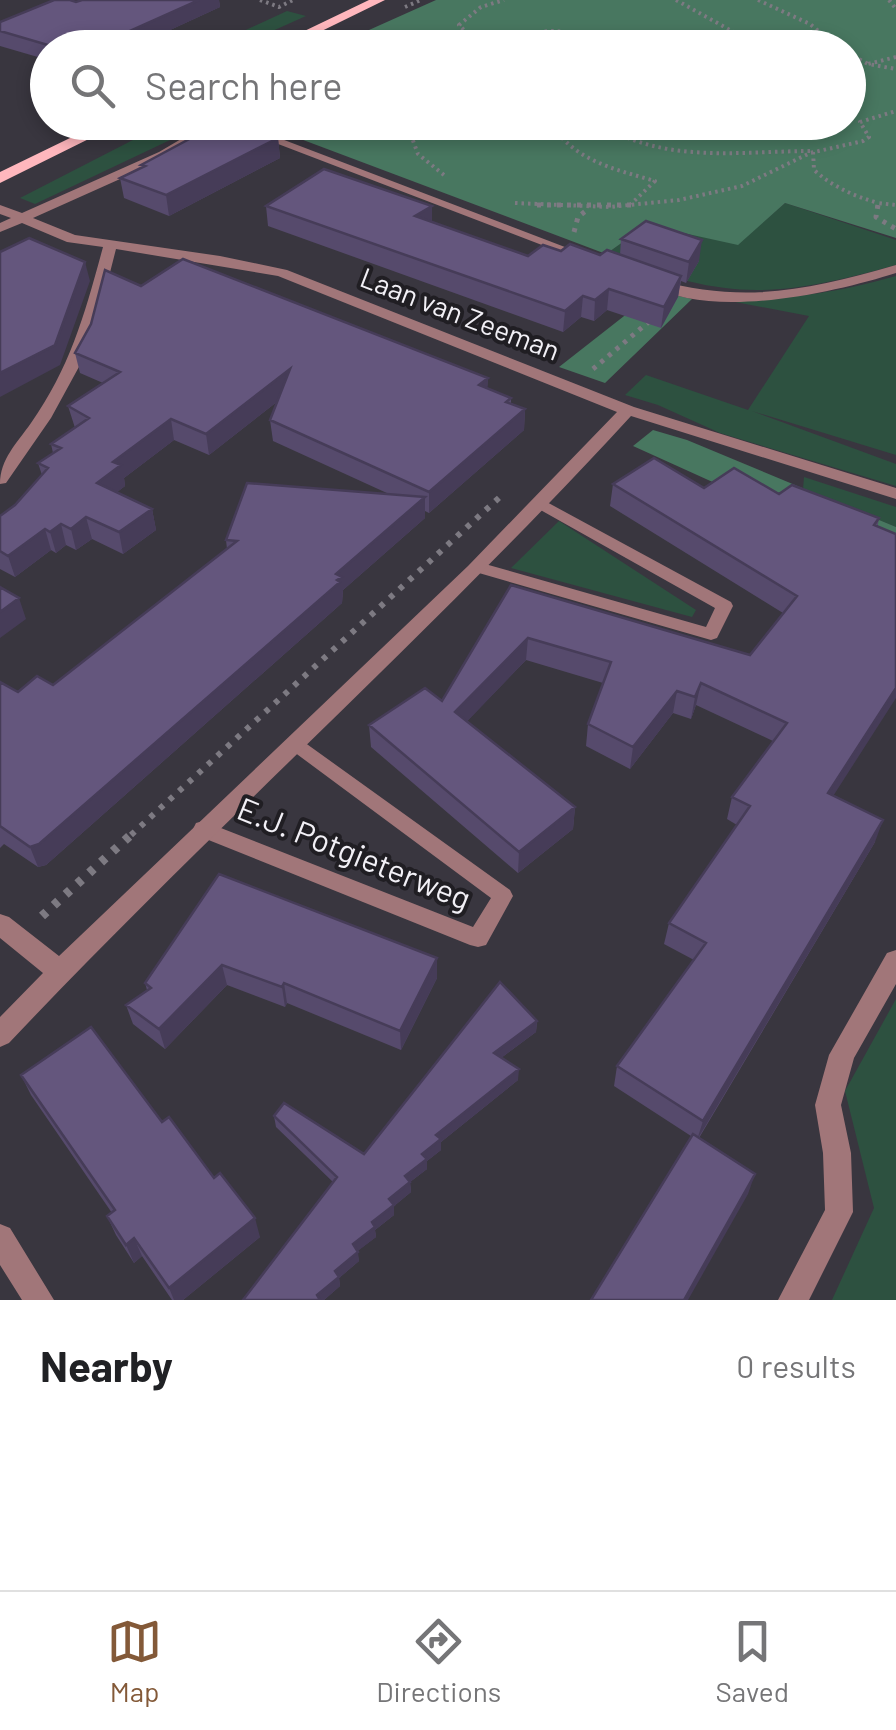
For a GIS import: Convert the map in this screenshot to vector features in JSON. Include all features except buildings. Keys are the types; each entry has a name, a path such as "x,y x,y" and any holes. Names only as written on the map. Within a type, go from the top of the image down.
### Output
{"main road":[{"path":"314,30 379,0"},
{"path":"0,178 79,140"}],"street":[{"path":"0,228 189,140"},
{"name":"Laan van Zeeman","path":"0,208 72,239 220,260 282,274 628,410 896,494"},
{"path":"0,479 43,418 84,343 110,246"},
{"name":"E.J. Potgieterweg","path":"0,1035 202,829 297,744 543,505 628,410"},
{"path":"9,931 59,971"},
{"path":"793,1300 839,1212 837,1153 828,1105 842,1055 896,960"},
{"path":"0,1238 40,1300"}],"lane":[{"path":"271,140 597,262"},
{"path":"648,280 684,291 782,295 845,286 896,268"},
{"path":"478,567 710,634 726,606 543,505"},
{"name":"E.J. Potgieterweg","path":"202,829 478,938 502,896 297,744"}],"path":[{"path":"260,0 279,7 293,0"},
{"path":"465,30 460,25 481,7 504,0"},
{"path":"676,0 724,30"},
{"path":"758,0 784,16 825,30"},
{"path":"889,0 896,9"},
{"path":"868,64 896,56"},
{"path":"868,64 896,69"},
{"path":"866,120 896,112"},
{"path":"412,140 428,167 452,178"},
{"path":"559,140 594,162 655,181 629,206"},
{"path":"626,140 682,152 814,150 861,144 866,140"},
{"path":"814,150 814,170 836,188 878,204 896,205"},
{"path":"505,201 588,210 629,206 742,186 770,176 814,150"},
{"path":"878,204 878,221 896,229"},
{"path":"588,394 589,373 684,291"},
{"path":"9,931 504,493"}],"green space":[{"path":"436,0 896,0 896,238 785,203 738,245 647,225 606,254 303,140 866,140 866,30 369,30"},
{"path":"287,11 306,16 275,30 246,30"},
{"path":"133,140 170,140 35,204 20,198"},
{"path":"785,203 896,240 896,265 816,284 750,290 685,280 606,254 647,225 738,244"},
{"path":"896,276 896,455 752,411 896,464 896,486 720,433 625,395 646,375 748,410 809,316 714,298 806,295"},
{"path":"656,291 692,299 605,383 559,367"},
{"path":"653,430 687,440 896,527 896,565 633,446"},
{"path":"804,477 896,507 896,527 803,489"},
{"path":"559,521 696,610 692,617 511,568"},
{"path":"896,999 896,1300 832,1300 874,1208 845,1091"}]}
